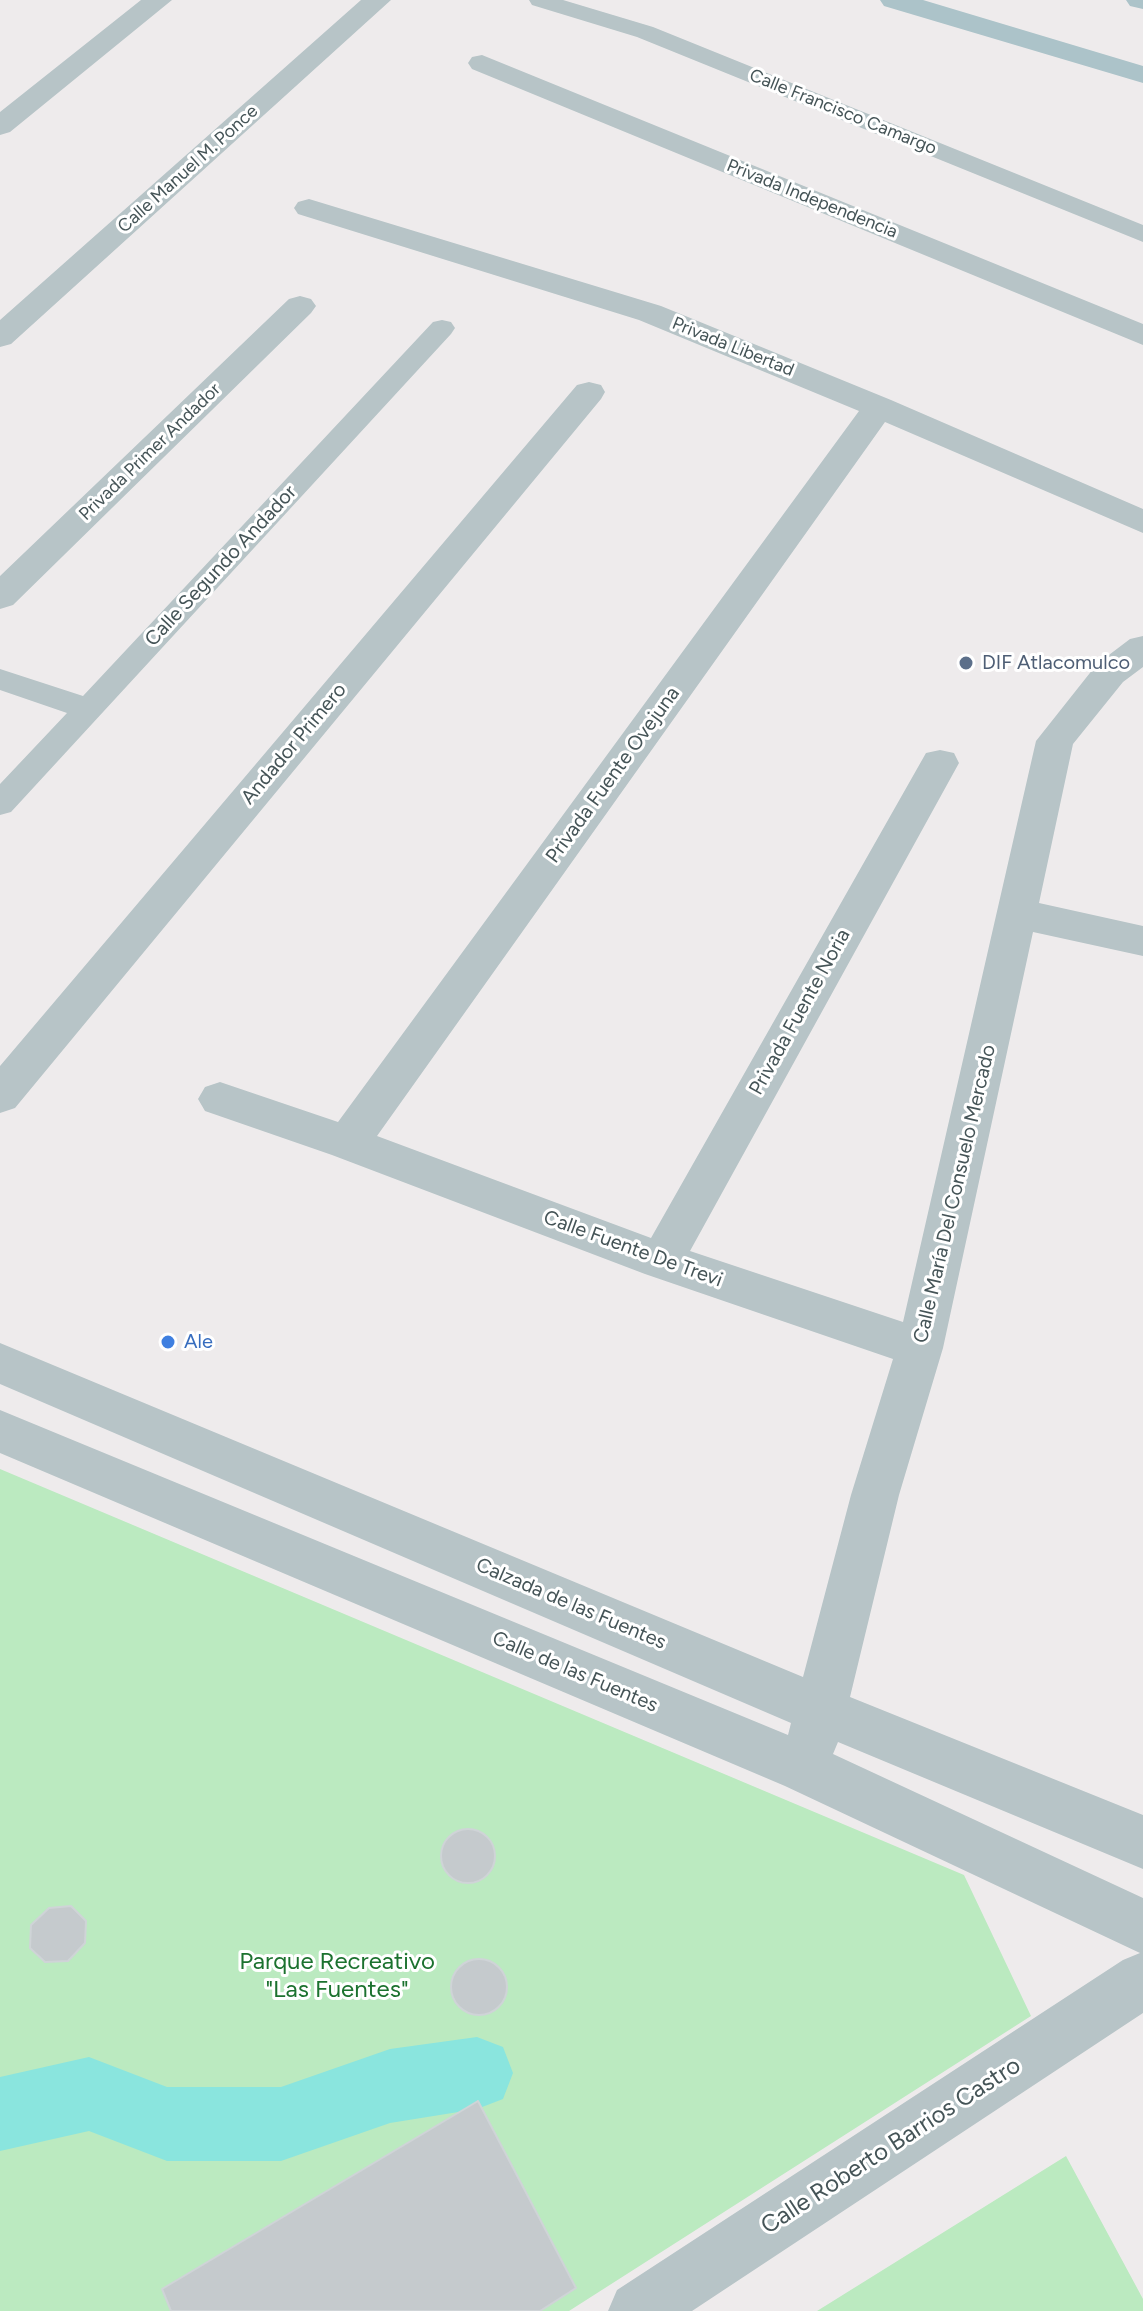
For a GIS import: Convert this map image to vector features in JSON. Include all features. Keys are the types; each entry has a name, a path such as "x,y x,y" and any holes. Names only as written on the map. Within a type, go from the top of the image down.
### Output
{"main road":[{"path":"894,0 1143,75"}],"street":[{"path":"0,126 158,0"},
{"name":"Calle Manuel M. Ponce","path":"0,337 377,0"},
{"name":"Calle Francisco Camargo","path":"540,0 645,32 1143,234"},
{"name":"Privada Independencia","path":"482,63 1143,335"},
{"name":"Privada Libertad","path":"309,208 650,313 879,407 1143,522"},
{"name":"Privada Primer Andador","path":"0,597 300,306"},
{"name":"Calle Segundo Andador","path":"0,804 442,328"},
{"name":"Andador Primero","path":"0,1096 589,392"},
{"name":"Privada Fuente Ovejuna","path":"347,1143 879,407"},
{"name":"Calle María Del Consuelo Mercado","path":"804,1768 875,1495 920,1348 1019,914 1055,741 1110,673 1143,648"},
{"path":"0,679 89,709"},
{"name":"Privada Fuente Noria","path":"661,1261 940,763"},
{"path":"1019,914 1143,941"},
{"name":"Calle Fuente De Trevi","path":"220,1099 347,1143 661,1261 920,1348"},
{"name":"Calzada de las Fuentes","path":"0,1363 821,1710 1143,1842"},
{"name":"Calle de las Fuentes","path":"0,1431 804,1768 1143,1927"},
{"name":"Calle Roberto Barrios Castro","path":"638,2311 1143,1980"}],"green space":[{"name":"Parque Recreativo \"Las Fuentes\"","path":"0,1469 964,1875 1031,2016 569,2311 0,2311"},
{"path":"1066,2156 1143,2299 1143,2311 817,2311"}],"building":[{"path":"468,1829 487,1837 495,1856 487,1875 468,1883 449,1875 441,1856 449,1837"},
{"path":"71,1906 86,1921 85,1943 68,1961 45,1962 30,1948 31,1925 49,1908"},
{"path":"479,1959 499,1967 507,1987 499,2007 479,2015 459,2007 451,1987 459,1967"},
{"path":"478,2101 576,2288 540,2311 171,2311 162,2289"}],"waterway":[{"path":"0,2114 89,2094 167,2124 281,2124 390,2086 477,2073"}],"place":[{"name":"DIF Atlacomulco","path":"966,663"},
{"name":"Ale","path":"168,1342"}]}
